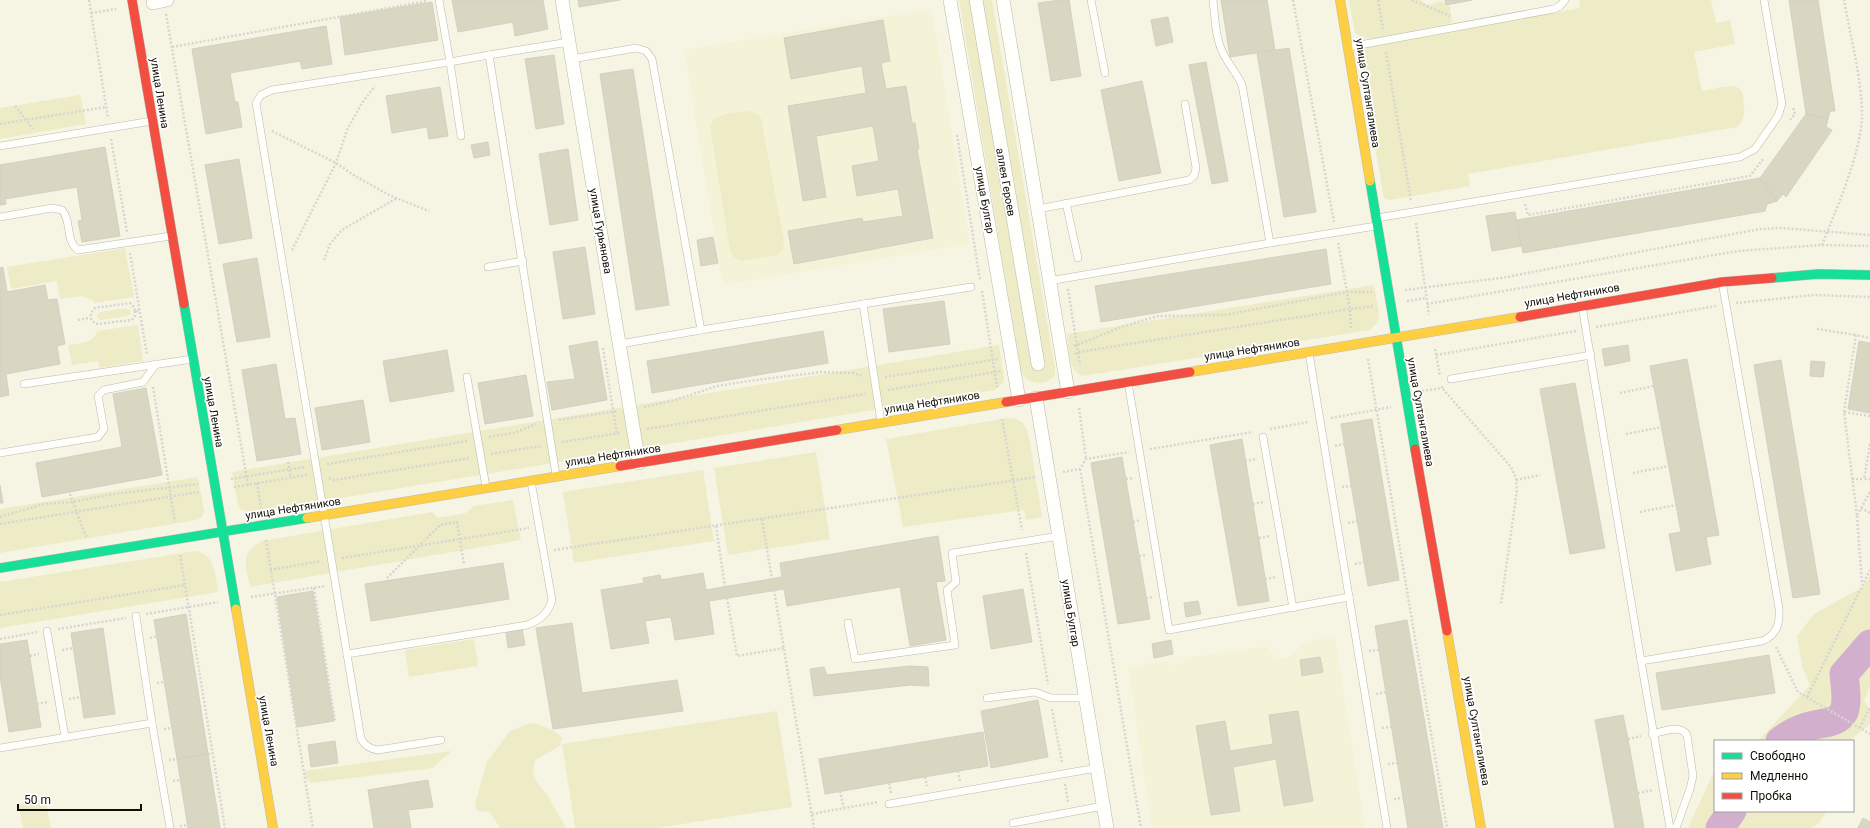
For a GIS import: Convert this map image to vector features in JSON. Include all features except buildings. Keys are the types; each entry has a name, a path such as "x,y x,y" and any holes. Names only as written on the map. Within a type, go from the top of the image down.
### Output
{"street":[{"name":"улица Ленина","path":"132,0 273,828"},
{"name":"улица Гурьянова","path":"562,0 639,463"},
{"name":"улица Булгар","path":"950,0 1019,400"},
{"name":"аллея Героев","path":"976,0 1038,364"},
{"path":"1003,0 1068,392"},
{"name":"улица Султангалиева","path":"1340,0 1390,292 1396,337 1481,828"},
{"name":"улица Нефтяников","path":"0,568 1036,398 1722,282 1818,274 1870,275"},
{"name":"улица Булгар","path":"1036,398 1107,828"}],"lane":[{"path":"439,0 461,136"},
{"path":"1091,0 1105,73"},
{"path":"1213,0 1219,42 1227,62 1235,70 1242,85 1270,243"},
{"path":"1348,48 1554,9 1560,6 1565,0"},
{"path":"1049,281 1270,243 1377,222 1413,212 1740,157 1750,154 1778,116 1782,104 1764,0"},
{"path":"441,740 373,750 364,744 361,738 256,103 257,98 265,92 569,42"},
{"path":"572,59 636,48 646,52 652,59 701,330"},
{"path":"489,55 523,261 556,476"},
{"path":"1038,209 1189,180 1194,176 1196,168 1185,104"},
{"path":"0,146 152,121"},
{"path":"1066,203 1078,258"},
{"path":"0,218 57,208 66,214 72,244 78,250 171,236"},
{"path":"488,267 523,261"},
{"path":"1641,662 1762,641 1771,637 1780,619 1722,282"},
{"path":"620,344 971,287"},
{"path":"863,304 882,423"},
{"path":"1582,306 1652,734 1670,828"},
{"path":"1309,352 1387,828"},
{"path":"1451,379 1590,356"},
{"path":"24,384 193,359"},
{"path":"0,453 98,437 104,429 98,396 100,392 139,384 150,374 152,365"},
{"path":"467,377 486,488"},
{"path":"1128,382 1169,630 1349,597"},
{"path":"1264,433 1293,608"},
{"path":"347,654 527,625 536,621 550,609 552,600 531,480"},
{"path":"848,623 855,659 955,645 947,590 956,582 952,553 1059,536"},
{"path":"136,616 152,724 170,828"},
{"path":"47,630 64,737"},
{"path":"987,698 1035,692 1051,698 1085,698"},
{"path":"0,748 152,724"},
{"path":"1652,734 1676,729 1682,730 1687,735 1693,776 1676,828"},
{"path":"889,804 1097,768"},
{"path":"1012,823 1103,806"}],"path":[{"path":"88,0 139,310 152,365"},
{"path":"172,47 430,0"},
{"path":"1378,0 1429,315"},
{"path":"1412,0 1470,24"},
{"path":"1822,245 1851,168 1859,139 1862,115 1860,87 1844,0"},
{"path":"161,1 172,47 248,485"},
{"path":"91,13 117,9"},
{"path":"290,253 336,162 347,130 362,103 384,72"},
{"path":"15,106 26,120"},
{"path":"0,124 106,107"},
{"path":"259,124 336,162 355,176 397,198 428,211"},
{"path":"324,260 330,244 342,230 397,198"},
{"path":"1062,355 1078,345 1124,326 1158,316 1225,315 1347,292 1390,292 1501,278 1760,229 1782,228 1870,235"},
{"path":"1427,304 1738,251 1822,245 1870,246"},
{"path":"1436,355 1726,304 1814,296 1870,297"},
{"path":"130,304 134,307 135,311 135,316 132,320 97,324 90,318 95,308 130,304"},
{"path":"135,311 139,310"},
{"path":"78,320 90,318"},
{"path":"1818,329 1870,338"},
{"path":"1856,335 1844,412 1857,516 1862,585"},
{"path":"1434,344 1442,388 1511,467 1516,480 1517,490 1501,604"},
{"path":"1062,355 1079,352"},
{"path":"1368,357 1447,828"},
{"path":"0,517 44,504 72,502 114,494 169,489 514,433 534,425 548,422 675,400 717,386 788,376 836,372 853,373 874,379 1012,363"},
{"path":"234,487 318,474 334,480 876,392 1012,363"},
{"path":"150,374 224,828"},
{"path":"1620,393 1654,386"},
{"path":"1417,392 1442,388"},
{"path":"1264,433 1320,420 1397,406"},
{"path":"1844,412 1870,416"},
{"path":"1626,434 1662,427"},
{"path":"1141,828 1080,469 1086,459 1257,431"},
{"path":"1864,479 1870,444"},
{"path":"288,462 291,478"},
{"path":"1633,473 1668,466"},
{"path":"544,552 1080,469"},
{"path":"1516,480 1540,475"},
{"path":"1852,479 1870,479"},
{"path":"257,483 313,828"},
{"path":"0,524 204,491"},
{"path":"1857,516 1870,492"},
{"path":"70,494 87,539"},
{"path":"1640,512 1676,504"},
{"path":"1861,508 1870,513"},
{"path":"762,519 772,579"},
{"path":"387,578 440,525 457,522 464,565"},
{"path":"270,570 540,526"},
{"path":"716,526 725,587"},
{"path":"1807,697 1870,570"},
{"path":"0,639 47,630 335,584"},
{"path":"0,615 185,585"},
{"path":"314,588 335,721"},
{"path":"774,590 814,828"},
{"path":"727,598 737,656 784,648"},
{"path":"1771,637 1798,692 1870,734"},
{"path":"1860,728 1870,707"},
{"path":"1638,793 1662,788"},
{"path":"840,791 844,808"}],"shaded area":[{"path":"959,0 992,0 1055,368 1055,375 1051,379 1042,383 1028,380 1021,372"},
{"path":"1349,0 1421,0 1427,5 1441,1 1450,7 1452,23 1372,39 1365,38 1355,33"},
{"path":"1579,0 1711,0 1716,23 1730,20 1735,44 1694,52 1702,91 1730,86 1740,88 1743,95 1744,117 1737,127 1468,174 1470,186 1390,200 1384,198 1359,57 1362,51 1368,47 1580,8"},
{"path":"932,9 970,244 723,285 684,50"},
{"path":"80,95 86,124 0,139 0,108"},
{"path":"749,111 756,113 761,118 784,241 783,249 778,255 741,261 734,257 730,251 710,126 716,118 726,114"},
{"path":"125,248 134,297 94,303 93,300 82,296 60,299 57,281 11,289 7,267"},
{"path":"1374,285 1379,313 1378,322 1370,330 1083,376 1074,369 1071,364 1067,334"},
{"path":"126,308 130,310 131,313 128,316 101,320 97,318 97,315 100,312"},
{"path":"138,325 143,361 100,368 98,361 72,365 68,345 89,341 93,338 97,331"},
{"path":"999,345 1004,378 1003,383 995,390 250,513 242,510 238,506 232,472"},
{"path":"1007,418 1016,419 1022,422 1029,436 1042,517 1026,520 1024,510 903,527 886,439"},
{"path":"816,452 830,539 728,555 714,468"},
{"path":"703,470 714,541 574,563 563,492"},
{"path":"198,477 204,511 202,517 196,520 0,553 0,509"},
{"path":"513,500 521,540 250,587 246,566 247,555 250,550 262,541 432,512 438,518 466,513 474,506"},
{"path":"195,551 207,556 211,561 215,573 218,592 0,628 0,582"},
{"path":"1870,575 1870,686 1864,701 1870,710 1870,724 1850,740 1759,740 1810,685 1802,666 1797,636 1814,614 1863,587"},
{"path":"1335,637 1365,828 1152,828 1128,667 1170,660 1171,665 1183,663 1183,658 1267,646 1276,659 1289,657 1306,641"},
{"path":"474,639 478,666 409,677 405,650"},
{"path":"777,711 792,807 657,828 575,828 562,744"},
{"path":"531,723 548,728 562,738 560,746 535,760 533,771 536,781 548,796 566,828 500,828 490,812 477,811 475,803 487,762 510,731"},
{"path":"452,751 432,768 311,783 305,777 304,771"},
{"path":"1714,771 1714,812 1826,812 1818,824 1811,828 1688,828"},
{"path":"45,799 51,828 23,828 18,805"}],"waterway":[{"path":"1782,740 1812,725 1832,721 1841,716 1844,712 1846,703 1844,674 1870,644"},
{"path":"1720,828 1731,812"}],"traffic: fast":[{"path":"1370,181 1415,449"},
{"path":"1772,278 1818,274 1870,275"},
{"path":"184,304 236,609"},
{"path":"0,568 307,518"}],"traffic: slow":[{"path":"1340,0 1370,181"},
{"path":"1190,372 1520,317"},
{"path":"837,430 1006,402"},
{"path":"307,518 620,466"},
{"path":"236,609 273,828"},
{"path":"1447,631 1481,828"}],"traffic: jam":[{"path":"132,0 184,304"},
{"path":"1520,317 1722,282 1772,278"},
{"path":"1006,402 1190,372"},
{"path":"620,466 837,430"},
{"path":"1415,449 1447,631"}]}
